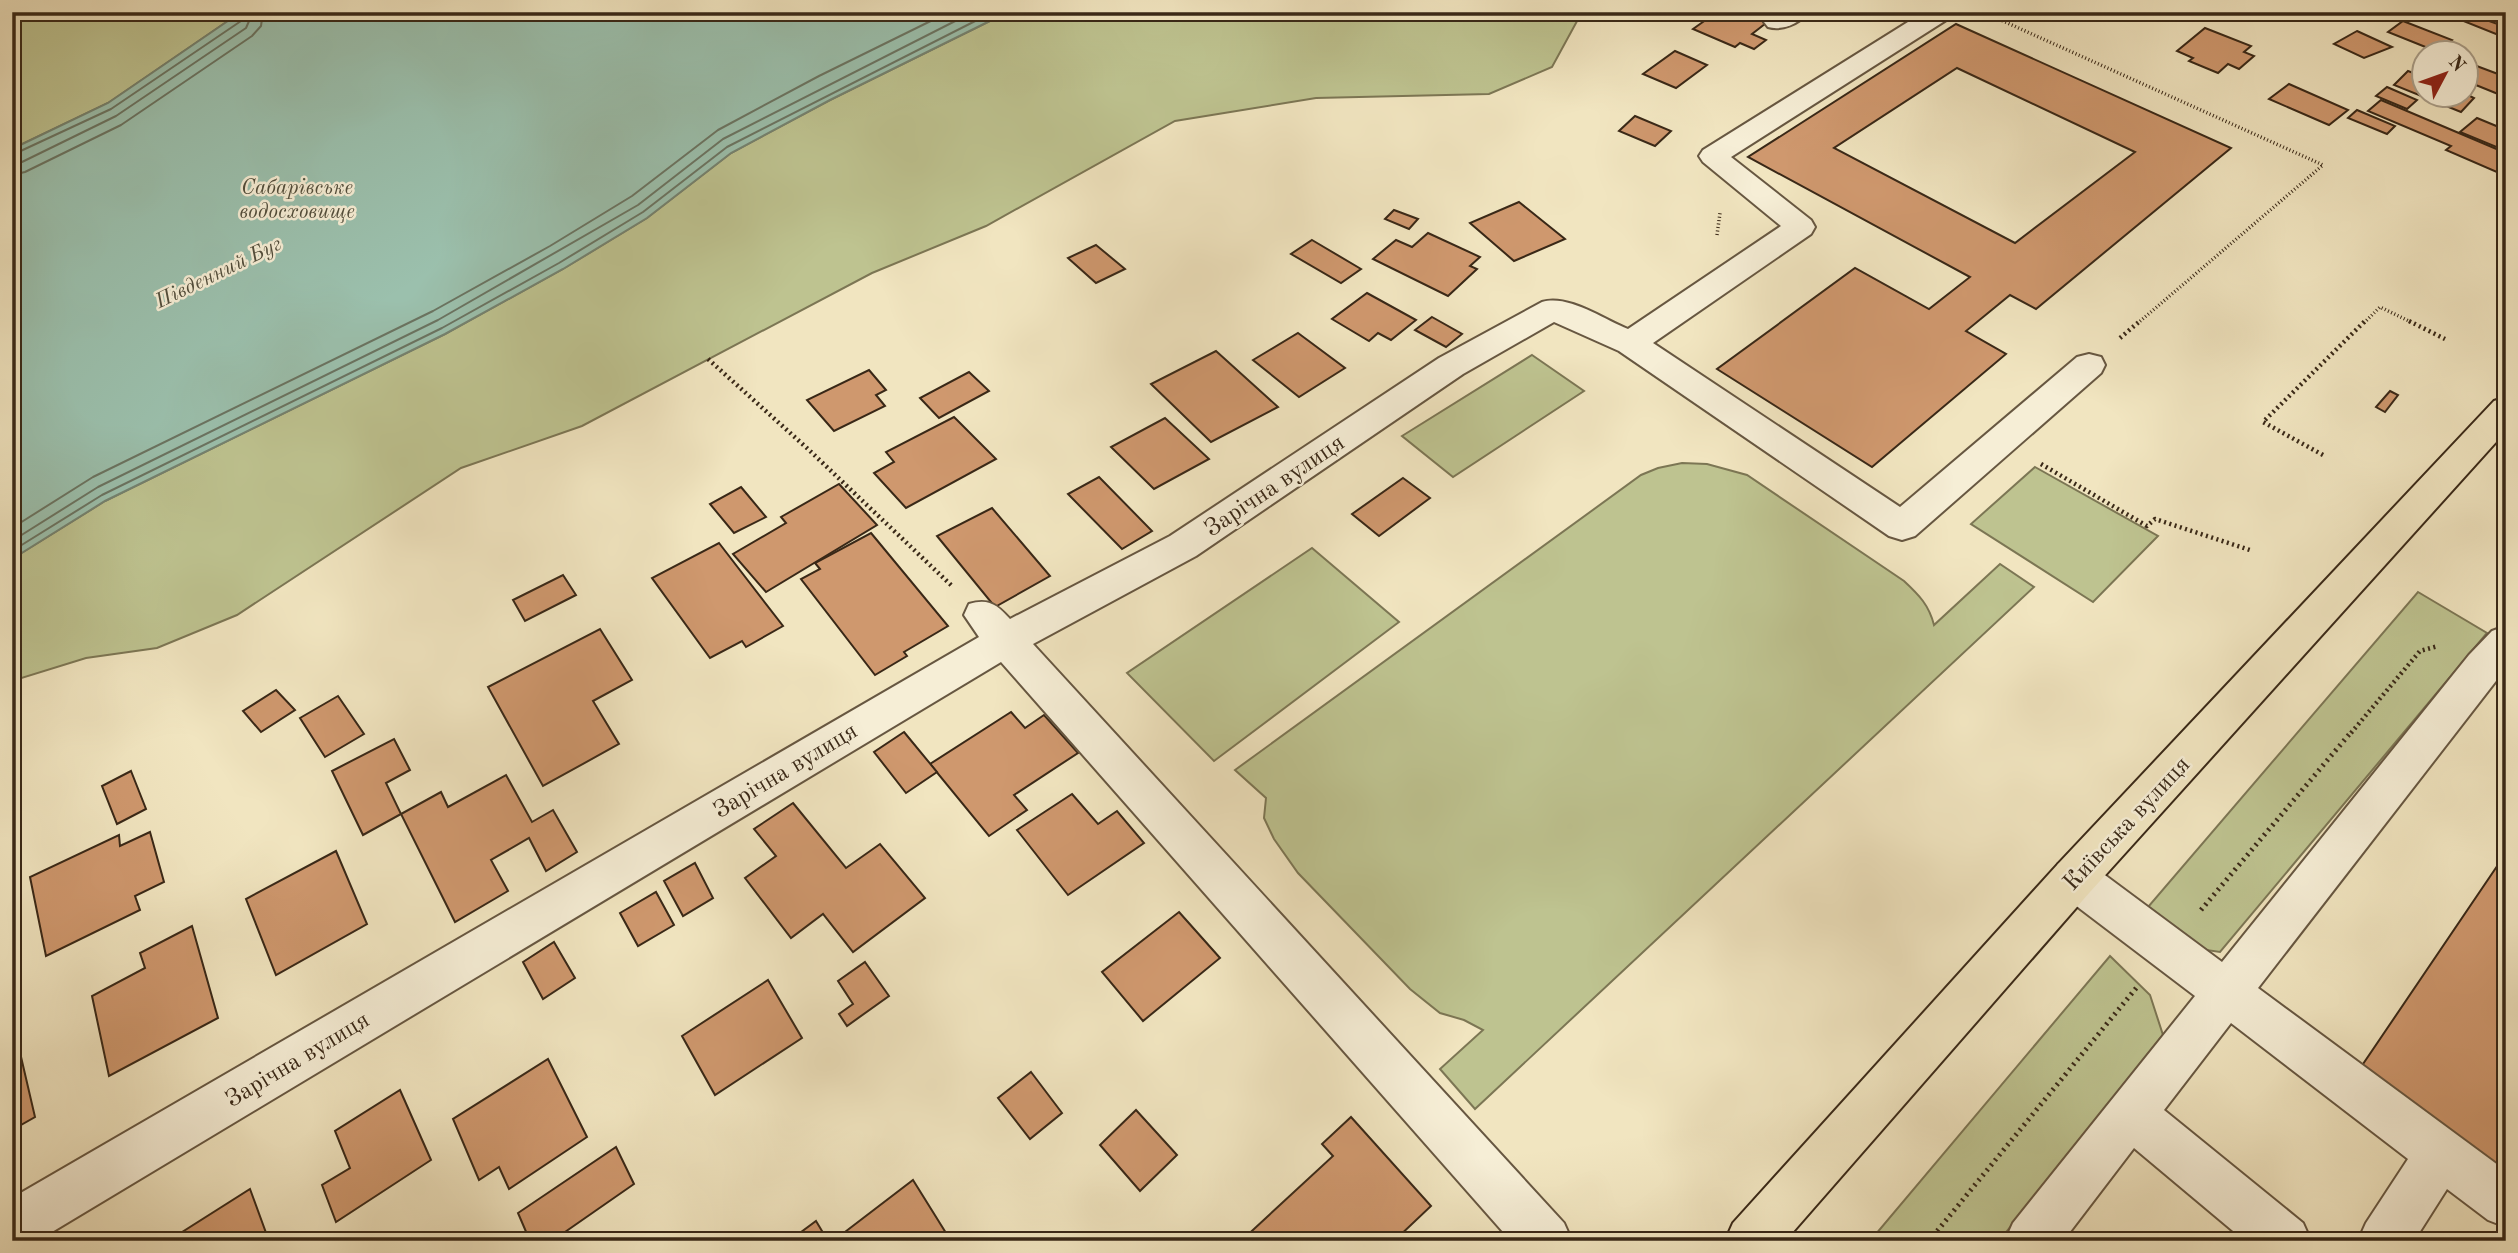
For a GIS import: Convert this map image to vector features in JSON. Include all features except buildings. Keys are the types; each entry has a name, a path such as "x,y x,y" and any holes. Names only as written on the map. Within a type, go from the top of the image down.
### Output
{"main road":[{"name":"Київська вулиця","path":"1751,1241 2074,878 2398,530 2506,409"}],"street":[{"path":"1941,12 1713,156 1800,227 1630,343 1902,526 2089,365"},
{"name":"Зарічна вулиця","path":"12,1227 994,628 1183,546 1451,366 1553,309 1630,343"},
{"path":"994,628 1546,1241"},
{"path":"2031,1241 2483,666 2506,642"},
{"path":"2074,878 2506,1202"},
{"path":"2130,1113 2285,1241"},
{"path":"2384,1241 2441,1154"}],"path":[{"path":"1983,12 2323,165 2089,365"},
{"path":"1713,156 1721,218 1716,237"},
{"path":"2323,455 2263,422 2381,307 2445,338"},
{"path":"708,359 798,440 994,628"},
{"path":"2032,458 2147,526 2155,519 2253,551"},
{"path":"2506,534 2502,538 2506,540"}],"shaded area":[{"path":"12,12 241,12 108,103 12,149"},
{"path":"1008,12 1582,12 1552,67 1489,94 1316,98 1175,121 986,226 872,273 582,426 461,468 237,615 157,648 86,658 12,681 12,559 105,501 445,334 563,269 647,218 731,153 830,100"},
{"path":"1532,355 1584,391 1453,477 1402,436"},
{"path":"1682,463 1707,464 1747,475 1904,581 1923,601 1934,625 2000,564 2034,587 1475,1109 1440,1069 1483,1030 1464,1020 1440,1013 1410,989 1298,873 1274,839 1264,818 1266,798 1235,770 1641,475"},
{"path":"2035,467 2158,536 2093,602 1971,524"},
{"path":"1312,548 1399,622 1214,761 1127,673"},
{"path":"2418,592 2487,633 2220,952 2172,945 2136,921"},
{"path":"2110,956 2150,995 2163,1035 1999,1241 1870,1241"}],"water":[{"name":"Сабарівське водосховище","path":"241,12 1008,12 830,100 731,153 647,218 563,269 445,334 105,501 12,559 12,149 108,103"}],"water label":[{"name":"Південний Буг","path":"218,272"}]}
